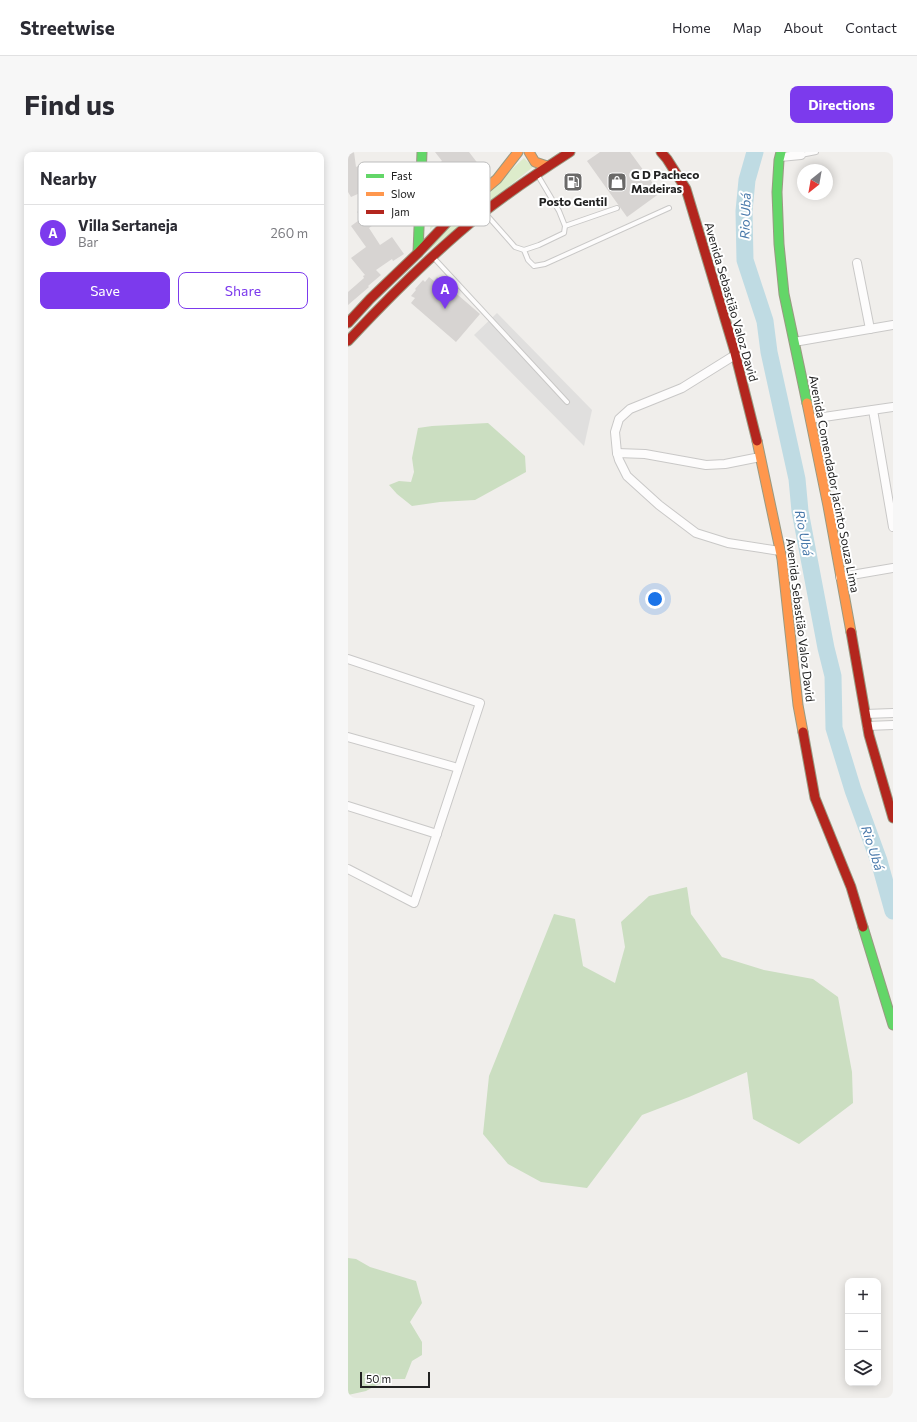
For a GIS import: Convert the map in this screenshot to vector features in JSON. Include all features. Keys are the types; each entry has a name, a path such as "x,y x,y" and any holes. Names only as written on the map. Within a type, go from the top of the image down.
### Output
{"street":[{"path":"422,152 422,162"},
{"path":"490,186 498,179 518,152"},
{"path":"529,152 535,162 546,166"},
{"name":"Avenida Sebastião Valoz David","path":"661,152 686,189 735,354 760,457 780,551 798,705 815,798 851,887 893,1025"},
{"path":"490,207 566,153"},
{"path":"780,154 800,153"},
{"name":"Avenida Comendador Jacinto Souza Lima","path":"780,154 777,192 779,244 784,294 828,506 867,726 893,818"},
{"path":"348,341 392,293 414,264 418,253 419,226"},
{"path":"348,323 444,226"},
{"path":"392,293 466,226"},
{"path":"857,263 870,329"},
{"path":"794,342 893,324"},
{"path":"735,354 682,388 630,409 619,419 615,432 617,453 627,476 659,505 696,533 728,543 780,551"},
{"path":"810,419 893,407"},
{"path":"873,410 893,527"},
{"path":"617,453 645,454 706,465 725,464 760,457"},
{"path":"840,577 893,568"},
{"path":"348,659 480,703 414,903 348,869"},
{"path":"865,714 893,713"},
{"path":"867,726 893,725"},
{"path":"348,737 458,768"},
{"path":"348,806 437,834"}],"lane":[{"path":"800,153 816,152"},
{"path":"490,218 515,247 524,250 564,233 565,226 559,211 536,173"},
{"path":"565,226 617,208"},
{"path":"524,250 528,260 534,266 545,264 668,208"},
{"path":"433,256 567,402"}],"green space":[{"path":"524,158 533,167 490,201 490,189"},
{"path":"451,226 459,226 428,251 429,246"},
{"path":"488,423 525,456 526,472 475,500 440,502 412,506 397,494 389,485 399,481 411,482 414,472 412,458 418,428"},
{"path":"687,887 691,914 722,957 764,970 813,979 838,997 852,1072 853,1103 799,1144 753,1119 747,1072 642,1115 587,1188 541,1182 508,1164 483,1134 489,1076 554,914 575,919 583,966 615,983 625,947 621,922 649,896"},
{"path":"348,1258 356,1259 370,1267 416,1281 422,1303 410,1322 422,1342 422,1355 412,1361 405,1379 388,1379 366,1391 348,1395"}],"shaded area":[{"path":"497,313 592,410 584,446 474,335"}],"building":[{"path":"348,152 354,152 356,167 358,166 358,194 351,197 348,192"},
{"path":"435,152 469,152 477,162 441,162 442,161"},
{"name":"G D Pacheco Madeiras","path":"600,152 630,152 660,193 627,217 587,161"},
{"path":"358,221 358,226 372,226 369,228 380,245 392,237 404,254 393,261 392,259 376,270 381,275 348,305 348,292 364,278 363,276 365,275 351,258 366,247 351,226"},
{"path":"429,277 434,281 437,277 480,314 456,342 411,303 415,298 411,296 416,290 415,289 423,280 425,282"}],"waterway":[{"name":"Rio Ubá","path":"755,152 747,180 744,211 745,260 765,321 769,352 797,479 800,511 826,648 833,676 834,728 853,790 879,861 893,911"}],"traffic: fast":[{"path":"422,152 422,162"},
{"path":"781,152 777,192 779,244 784,294 807,403"},
{"path":"418,253 419,226"},
{"path":"863,927 893,1025"}],"traffic: slow":[{"path":"490,185 497,179 518,152"},
{"path":"529,152 535,162 547,166"},
{"path":"807,403 851,632"},
{"path":"757,441 782,559 798,705 803,732"}],"traffic: jam":[{"path":"490,208 513,190 570,152"},
{"path":"661,152 686,189 734,349 757,441"},
{"path":"348,323 444,226"},
{"path":"348,341 412,275 467,226"},
{"path":"851,632 869,735 893,818"},
{"path":"803,732 815,798 851,887 863,927"}],"place":[{"name":"Posto Gentil","path":"573,182"},
{"name":"G D Pacheco Madeiras","path":"617,182"},
{"name":"Villa Sertaneja","path":"445,309"}]}
